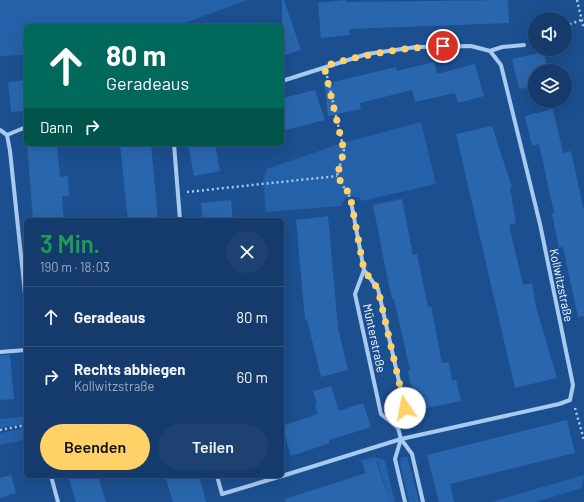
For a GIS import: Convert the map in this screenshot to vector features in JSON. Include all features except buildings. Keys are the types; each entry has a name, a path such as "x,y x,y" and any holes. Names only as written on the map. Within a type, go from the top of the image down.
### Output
{"street":[{"path":"284,80 324,66 367,54 416,47 471,46 490,51 502,47 524,45"},
{"name":"Kollwitzstraße","path":"490,51 501,65 540,224 573,385 570,400"},
{"path":"7,135 24,128"},
{"path":"0,130 7,135 10,151 24,284"},
{"path":"174,146 180,218"},
{"name":"Münterstraße","path":"352,208 364,270 378,289 405,408 398,428 400,439 395,459 405,502"},
{"name":"Münterstraße","path":"364,270 355,294 371,369 381,414 398,428"},
{"path":"0,352 24,350"},
{"path":"284,475 400,439 570,400"},
{"name":"Münterstraße","path":"400,439 412,454 423,502"},
{"path":"52,478 58,502"},
{"path":"218,478 222,494 275,478"}],"path":[{"path":"577,0 583,19 584,29"},
{"path":"572,23 583,19"},
{"path":"324,66 344,151 337,176"},
{"path":"178,193 337,176"},
{"path":"337,176 350,195 352,208"},
{"path":"570,400 577,411 584,440"},
{"path":"0,430 24,425"}],"shaded area":[{"path":"0,0 248,0 182,24 24,24 24,55 0,56"},
{"path":"421,122 436,184 362,201 357,197 352,196 345,198 341,206 266,212 263,181 267,169 339,144"},
{"path":"24,416 24,423 0,428 0,419"},
{"path":"24,428 24,440 0,445 0,433"},
{"path":"374,457 385,460 395,502 390,502 377,461 363,465 361,460"},
{"path":"401,457 407,457 408,459 419,502 409,502 400,463"},
{"path":"584,475 582,488 536,502 491,502"}],"route":[{"path":"405,408 378,289 364,270 350,195 337,176 344,151 324,66 367,54 416,47 443,46"}]}
